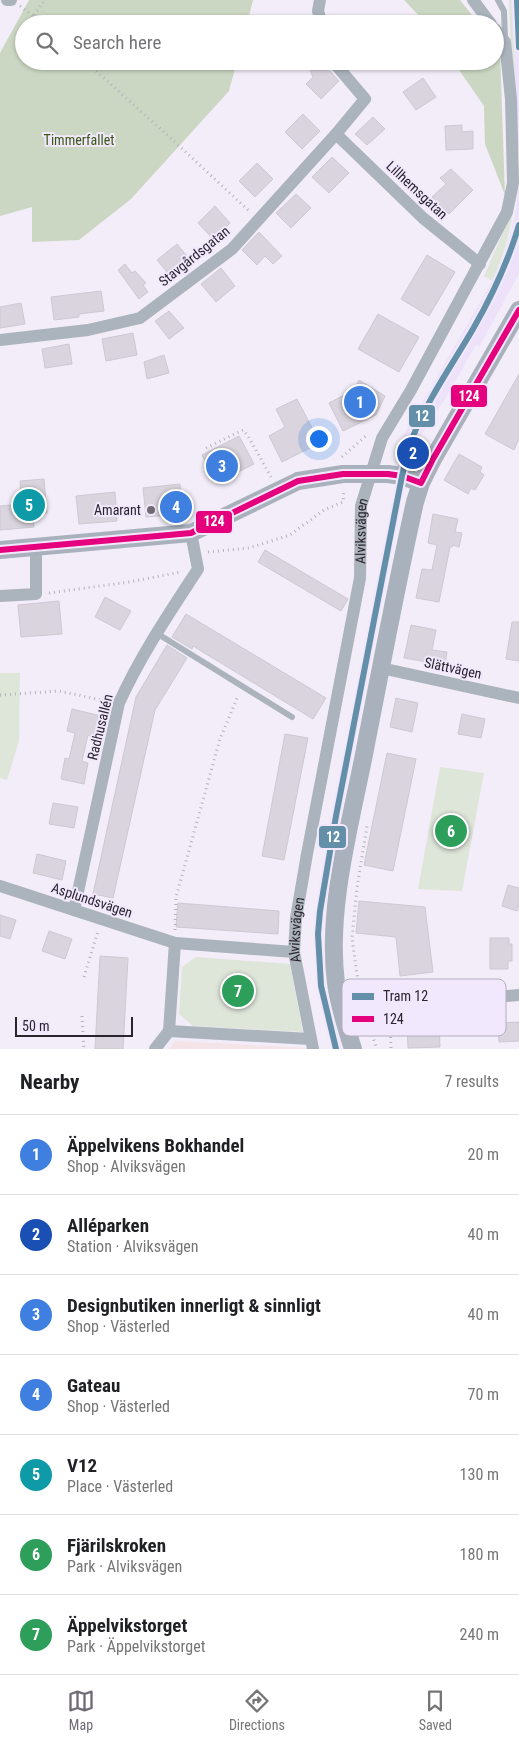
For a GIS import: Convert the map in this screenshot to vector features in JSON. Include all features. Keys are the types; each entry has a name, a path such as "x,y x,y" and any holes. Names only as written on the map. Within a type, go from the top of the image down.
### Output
{"street":[{"path":"7,0 12,0"},
{"path":"319,15 320,0"},
{"path":"473,0 484,15"},
{"name":"Alviksvägen","path":"311,1044 294,952 296,918 360,578 361,506 382,438 411,390 507,212 512,183 511,99 505,42"},
{"name":"Stavgårdsgatan","path":"0,340 88,330 140,318 232,249 336,134 365,99 340,70"},
{"name":"Lillhemsgatan","path":"336,134 423,218 480,264"},
{"path":"342,1016 334,956 336,907 348,835 410,522 421,483 433,459 514,332 519,310"},
{"path":"0,550 191,533 298,481 343,474 370,474 398,475 421,483"},
{"path":"191,533 198,569"},
{"path":"0,596 36,594 36,547"},
{"name":"Radhusallén","path":"74,910 119,703 126,688 198,569"},
{"name":"Slättvägen","path":"381,668 519,698"},
{"name":"Asplundsvägen","path":"0,886 175,943 294,952"},
{"path":"155,1049 169,1031 175,943"},
{"path":"506,996 519,995"},
{"path":"169,1031 311,1044"},
{"path":"349,1036 353,1049"}],"lane":[{"path":"498,0 504,11 505,42"},
{"path":"158,634 292,717"}],"path":[{"path":"12,0 34,15 46,0"},
{"path":"96,70 258,220"},
{"path":"206,448 243,430 279,491"},
{"path":"342,457 371,432"},
{"path":"195,554 249,548 290,535 324,510 343,502 344,489"},
{"path":"36,594 67,592 120,584 198,569"},
{"path":"175,943 176,897 220,739 242,686"},
{"path":"0,695 59,691 119,703"},
{"path":"358,979 352,938 357,888 368,826"},
{"path":"84,977 102,919"},
{"path":"82,1016 84,1049"},
{"path":"373,1036 377,1049"},
{"path":"391,1036 391,1049"}],"shaded area":[{"path":"509,0 511,0 515,64 517,172 508,239 492,281 484,276 509,219 515,164"},
{"path":"511,0 519,0 519,158 517,123"},
{"path":"519,186 519,274 479,347 476,345 445,399 414,446 401,439 501,266 514,220"},
{"path":"0,673 20,673 19,741 7,780 0,778"},
{"path":"440,767 484,773 462,891 418,889"},
{"path":"196,957 290,964 303,1032 193,1026 179,1014 182,967"},
{"path":"175,1041 307,1048 307,1049 169,1049"}],"green space":[{"name":"Timmerfallet","path":"29,0 253,0 249,15 21,15"},
{"path":"404,0 460,0 472,15 418,15"},
{"name":"Timmerfallet","path":"15,26 15,70 235,70 229,91 131,199 79,240 32,242 32,207 0,216 0,53"},
{"path":"459,70 501,70 505,195 485,144 484,106"}],"building":[{"path":"310,70 329,70 339,81 321,99 306,84 313,77"},
{"path":"423,78 436,97 416,110 403,92"},
{"path":"303,114 320,131 302,149 285,132"},
{"path":"373,117 385,129 367,145 355,134"},
{"path":"462,125 462,132 473,131 473,149 446,150 445,126"},
{"path":"332,157 349,173 329,193 312,177"},
{"path":"257,163 273,179 255,197 239,181"},
{"path":"451,169 473,190 449,214 432,197 446,184 440,178"},
{"path":"296,194 311,208 291,228 276,213"},
{"path":"215,206 230,223 213,239 198,223"},
{"path":"259,232 282,256 273,264 265,256 257,265 242,250"},
{"path":"177,244 191,261 171,277 157,260"},
{"path":"427,255 455,272 429,316 401,299"},
{"path":"125,264 132,273 135,271 146,283 143,285 148,292 139,299 118,270"},
{"path":"221,268 235,286 216,302 201,284"},
{"path":"101,291 104,311 54,320 51,297"},
{"path":"21,303 25,324 0,328 0,307"},
{"path":"169,311 184,328 169,339 155,321"},
{"path":"378,314 419,337 399,372 358,349"},
{"path":"133,333 137,355 106,361 102,339"},
{"path":"69,344 72,364 45,368 42,349"},
{"path":"164,355 169,373 147,379 144,362"},
{"path":"519,374 519,439 514,450 485,434"},
{"path":"359,380 385,396 376,415 343,431 329,403 354,390"},
{"path":"297,399 320,443 282,462 269,436 285,427 276,409"},
{"path":"239,436 254,464 216,483 202,455"},
{"path":"459,454 482,467 480,472 484,475 475,490 471,488 468,494 444,480"},
{"path":"44,479 47,513 33,515 34,527 0,530 0,506 22,504 20,481"},
{"path":"180,484 183,514 146,517 143,488"},
{"path":"115,492 117,521 79,524 76,496"},
{"path":"433,514 458,519 455,532 462,533 459,547 453,545 450,547 439,602 416,598 422,569 432,570 437,545 428,543"},
{"path":"265,550 348,599 341,611 258,562"},
{"path":"105,597 131,611 120,630 95,617"},
{"path":"59,601 62,634 21,637 18,605"},
{"path":"186,614 326,698 313,719 193,646 192,649 172,637"},
{"path":"512,622 519,622 519,661 506,659"},
{"path":"411,625 436,630 432,650 447,652 445,665 404,658"},
{"path":"167,645 187,658 155,710 113,898 93,894 136,697"},
{"path":"396,698 418,703 412,732 390,727"},
{"path":"72,709 101,716 97,737 88,735 82,761 88,763 84,784 61,779 65,758 69,759 75,733 67,731"},
{"path":"462,714 485,719 481,738 458,734"},
{"path":"285,734 308,738 284,860 262,856"},
{"path":"387,753 416,759 393,871 364,865"},
{"path":"53,803 78,807 74,828 49,824"},
{"path":"37,854 66,861 62,880 33,873"},
{"path":"508,885 519,888 517,911 502,906"},
{"path":"359,901 425,907 433,972 400,976 396,937 356,933"},
{"path":"178,903 279,911 278,934 176,927"},
{"path":"0,915 16,920 10,939 0,936"},
{"path":"49,931 72,939 65,959 42,951"},
{"path":"490,938 509,938 509,944 512,944 512,961 508,961 508,969 490,969"},
{"path":"100,956 128,958 123,1049 95,1049"},
{"path":"519,1022 519,1041 499,1042 499,1036 506,1036 506,1023"},
{"path":"408,1036 440,1036 440,1047 408,1048"}],"tram line":[{"name":"12","path":"517,0 519,47"},
{"name":"12","path":"336,1049 321,986 318,934 320,911 336,816 402,476 409,448 418,425 432,397 487,304 505,265 519,225"}],"transit line":[{"name":"124","path":"421,483 519,310"},
{"name":"124","path":"0,550 191,533 298,481 343,474 388,474 402,476 421,483"}],"place":[{"name":"Äppelvikens Bokhandel","path":"360,402"},
{"name":"Alléparken","path":"413,453"},
{"name":"Designbutiken innerligt & sinnligt","path":"222,466"},
{"name":"V12","path":"29,505"},
{"name":"Gateau","path":"176,507"},
{"name":"Amarant","path":"151,510"},
{"name":"Fjärilskroken","path":"451,831"},
{"name":"Äppelvikstorget","path":"238,991"}]}
